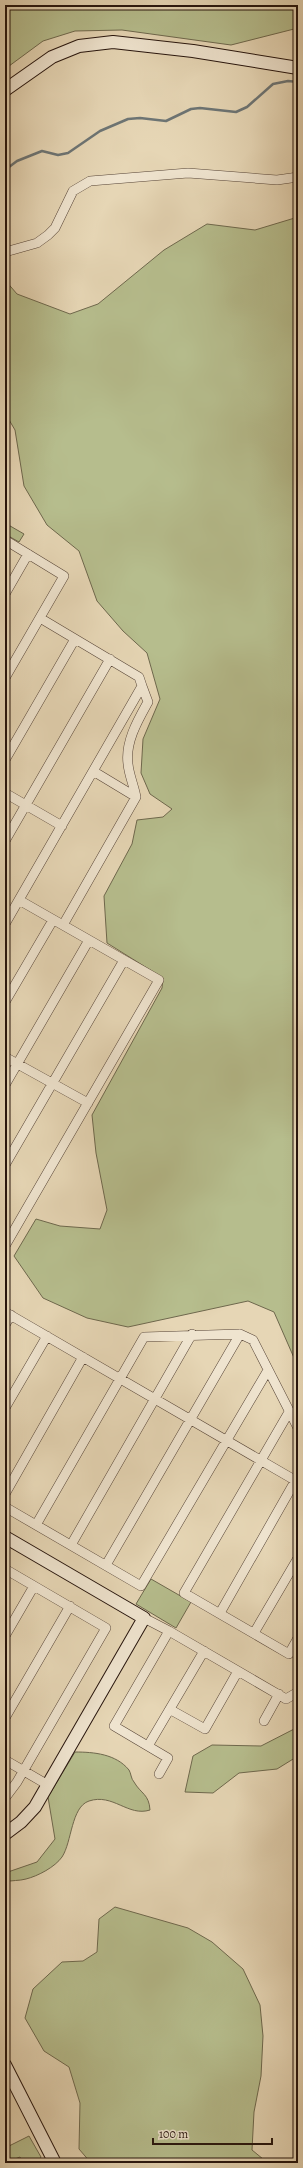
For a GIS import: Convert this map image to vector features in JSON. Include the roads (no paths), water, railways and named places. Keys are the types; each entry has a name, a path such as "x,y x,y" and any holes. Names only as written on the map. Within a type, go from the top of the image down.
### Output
{"street":[{"path":"5,90 52,57 79,46 112,42 193,51 298,68"},
{"path":"5,252 24,248 48,235 55,228 73,191 90,181 188,173 277,180 298,177"},
{"path":"5,540 64,576 5,678"},
{"path":"5,594 28,554"},
{"path":"40,618 139,677 148,702 134,728 130,744 128,762 136,797 63,925"},
{"path":"5,760 75,639"},
{"path":"5,841 110,659"},
{"path":"5,924 142,686"},
{"path":"94,771 136,797"},
{"path":"5,793 62,826"},
{"path":"5,1246 158,980 19,900"},
{"path":"5,1002 53,920"},
{"path":"5,1085 89,940"},
{"path":"5,1165 124,960"},
{"path":"5,1056 52,1084 88,1103"},
{"path":"5,1325 8,1314 261,1460 297,1479 220,1613"},
{"path":"71,1545 192,1334"},
{"path":"36,1525 144,1337 192,1334 240,1334 253,1340 298,1428"},
{"path":"106,1565 240,1334"},
{"path":"5,1408 46,1336"},
{"path":"5,1494 83,1357"},
{"path":"5,1507 141,1586 268,1370"},
{"path":"289,1412 184,1593 289,1654 298,1638"},
{"path":"5,1537 278,1694 286,1698 298,1692"},
{"path":"254,1633 298,1558"},
{"path":"5,1569 106,1628 24,1770 5,1798"},
{"path":"5,1636 34,1586"},
{"path":"5,1718 70,1606"},
{"path":"5,1834 21,1822 35,1807 144,1618"},
{"path":"159,1774 168,1758 114,1726 169,1631"},
{"path":"148,1746 171,1710 204,1652"},
{"path":"171,1710 205,1729 238,1671"},
{"path":"264,1721 278,1694"},
{"path":"5,1760 48,1785"},
{"path":"5,2064 54,2163"}],"waterway":[{"path":"5,170 17,161 42,151 58,155 68,153 100,131 128,119 140,118 166,121 191,109 200,108 236,112 247,107 273,84 288,81 298,82"}]}
